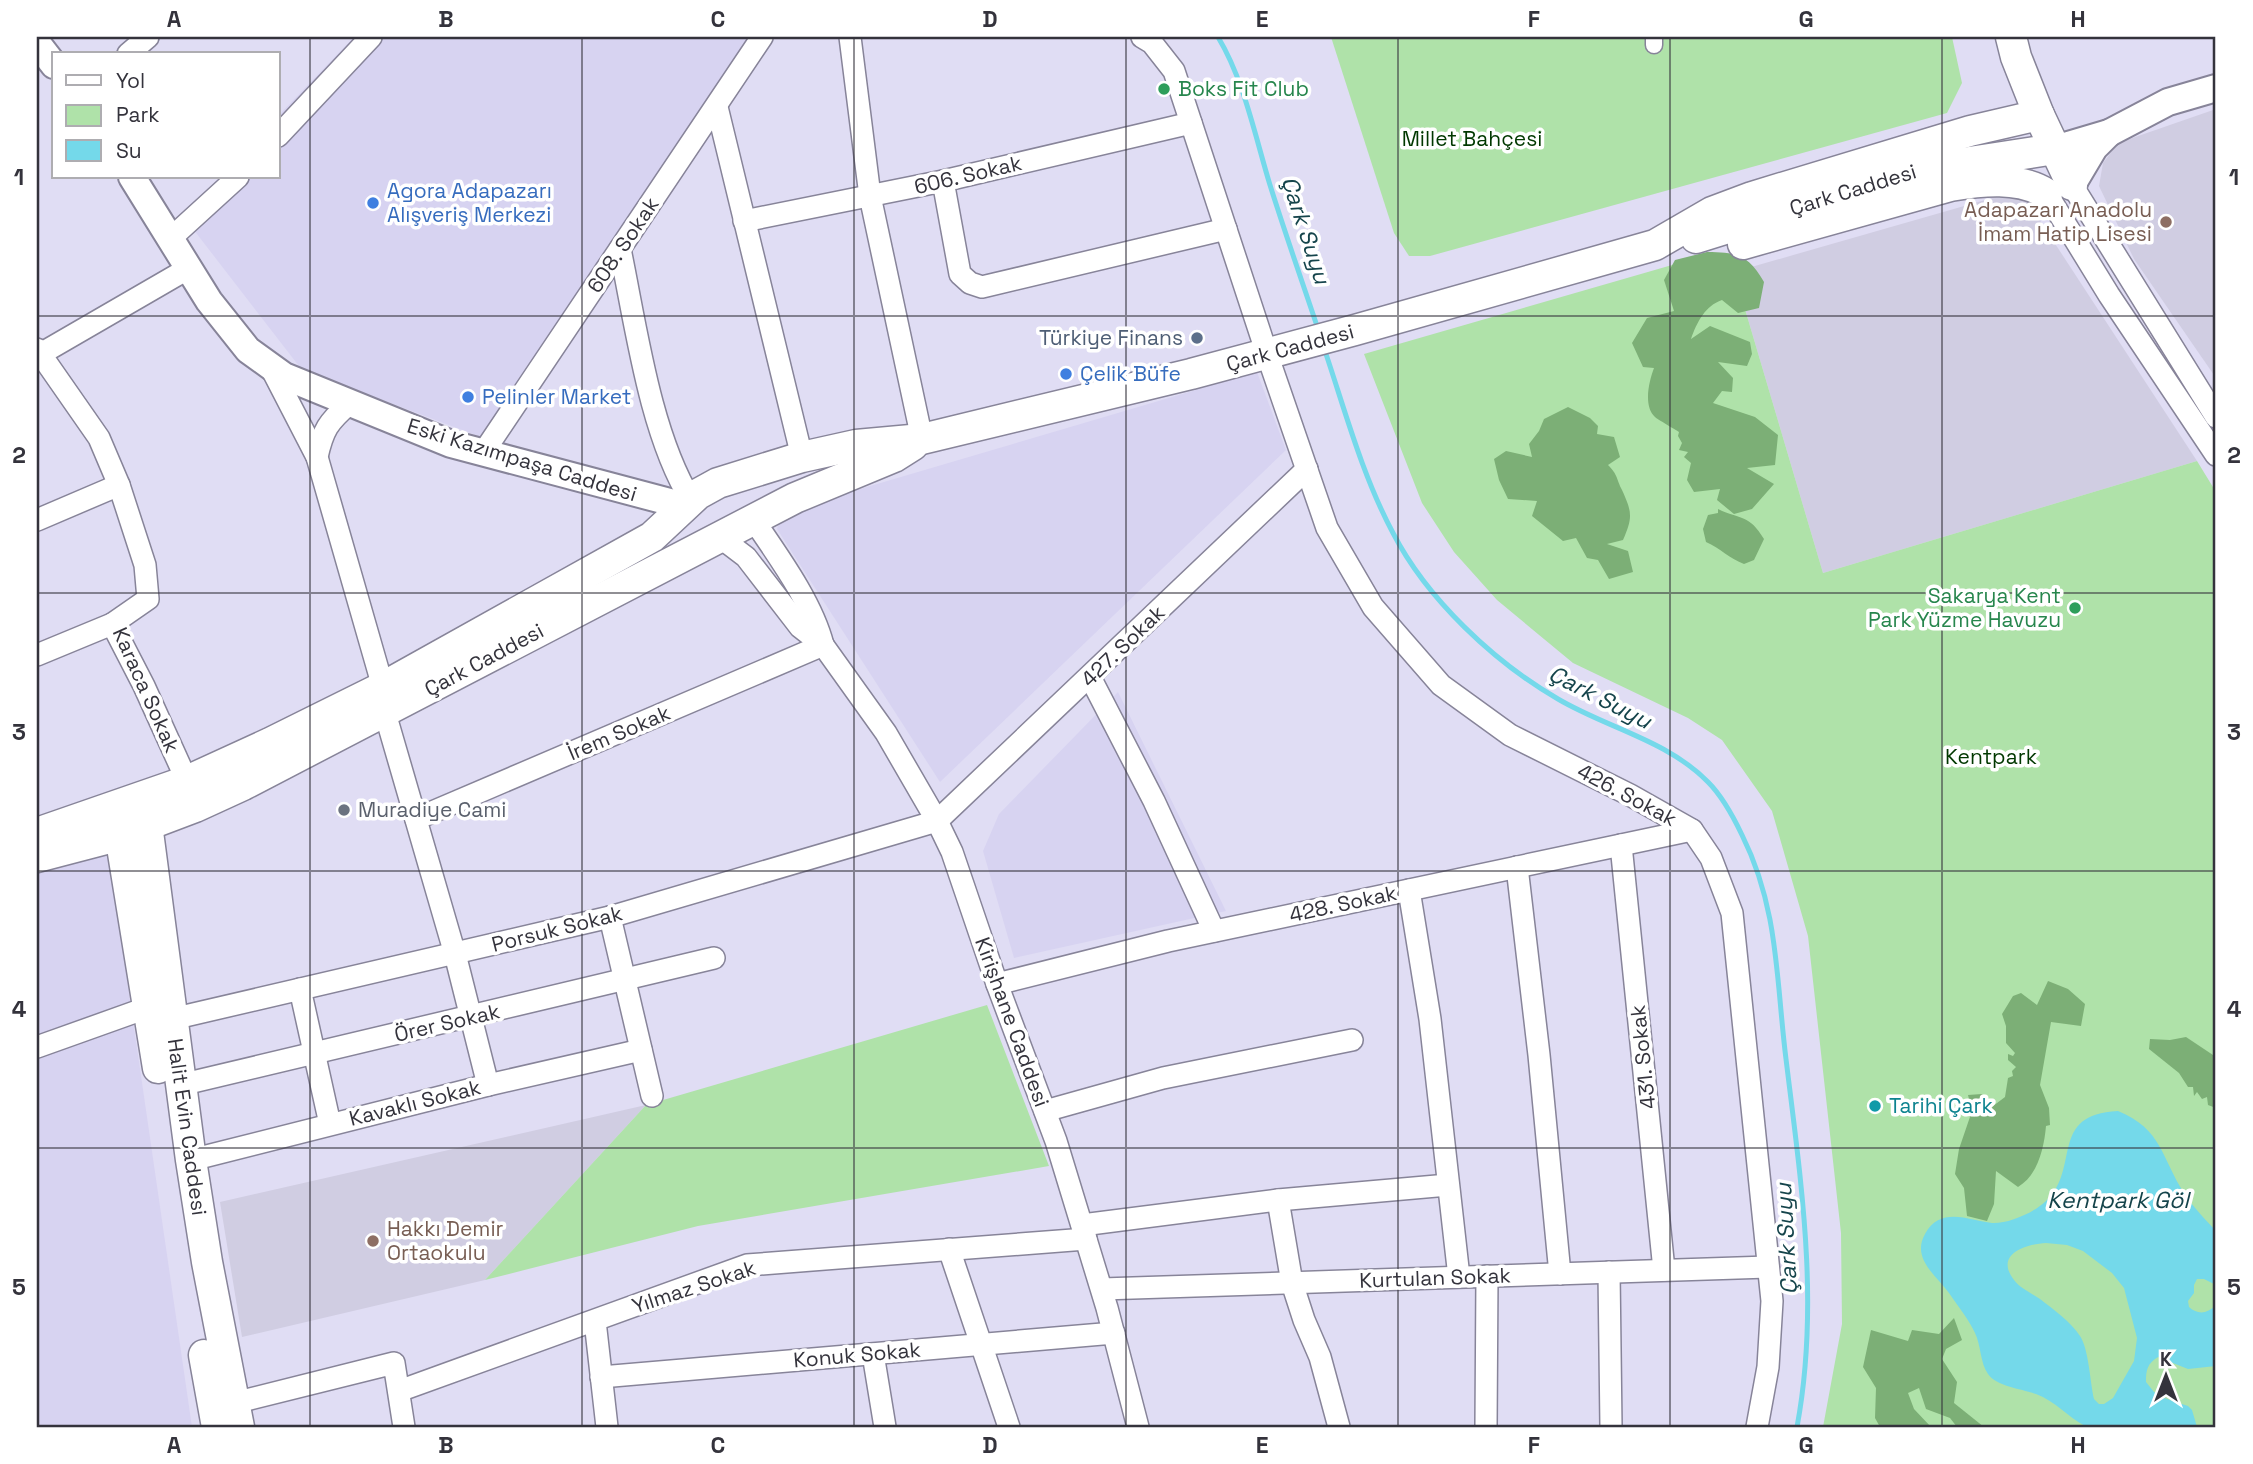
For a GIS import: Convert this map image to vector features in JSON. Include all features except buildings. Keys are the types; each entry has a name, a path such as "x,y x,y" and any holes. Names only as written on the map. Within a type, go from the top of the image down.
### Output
{"main road":[{"path":"1666,244 1713,249 1745,243 1950,186 1981,181 2059,189 2045,150 2039,115 2011,37"},
{"name":"Çark Caddesi","path":"1666,244 1712,212 1752,197 1970,131 2039,115"},
{"name":"Çark Caddesi","path":"37,833 132,816 243,785 652,537 698,494 718,483 802,457 856,445 922,439 1276,352 1666,244 1911,171 2045,150"},
{"name":"Çark Caddesi","path":"37,857 132,816 187,781 271,743 384,700 567,615 795,498 894,457 922,439"},
{"path":"718,483 727,486 739,497 753,519"},
{"path":"688,503 690,521 708,535 721,538"},
{"name":"Halit Evin Caddesi","path":"132,816 163,1009 180,1086 207,1262 237,1415"},
{"name":"Halit Evin Caddesi","path":"163,1009 187,1266 217,1427"}],"street":[{"path":"130,52 148,37"},
{"path":"280,134 372,37"},
{"name":"608. Sokak","path":"484,453 762,37"},
{"path":"850,37 870,196 922,439"},
{"name":"426. Sokak","path":"1142,37 1152,43 1174,71 1226,229 1276,352 1307,469 1327,528 1373,607 1441,685 1510,735 1630,795 1692,830 1711,858 1732,913 1772,1301 1768,1367 1756,1427"},
{"path":"37,43 52,62"},
{"path":"2045,150 2109,133 2168,102 2216,88"},
{"path":"717,107 802,457"},
{"name":"606. Sokak","path":"744,221 943,181 1191,123"},
{"path":"2059,189 2109,133"},
{"name":"Eski Kazımpaşa Caddesi","path":"133,178 209,301 248,350 284,376 452,444 688,503"},
{"path":"170,239 237,178"},
{"path":"943,181 960,274 970,283 982,287 1226,229"},
{"path":"2059,189 2216,417"},
{"path":"2059,189 2109,296 2216,455"},
{"path":"620,249 653,404 676,476 688,503"},
{"path":"38,353 189,268"},
{"name":"Karaca Sokak","path":"38,353 99,438 120,485 145,565 148,599 112,624 144,686 187,781"},
{"path":"270,366 317,457 455,954 488,1085"},
{"path":"317,457 322,434 335,416 349,404"},
{"name":"427. Sokak","path":"937,821 1307,469"},
{"path":"37,520 120,485"},
{"name":"Kirişhane Caddesi","path":"753,519 818,625 822,645"},
{"name":"Kirişhane Caddesi","path":"721,538 746,557 800,627 822,645 887,733 952,852 997,984 1045,1111 1084,1231 1138,1427"},
{"path":"37,655 112,624"},
{"name":"İrem Sokak","path":"416,819 822,645"},
{"path":"1090,677 1154,801 1214,931"},
{"name":"Porsuk Sokak","path":"37,1047 163,1009 300,989 610,917 937,821"},
{"name":"428. Sokak","path":"997,984 1214,931 1692,830"},
{"name":"431. Sokak","path":"1621,845 1664,1270"},
{"path":"1517,867 1539,1055 1560,1274"},
{"path":"1409,890 1430,1019 1459,1277"},
{"path":"610,917 652,1096"},
{"name":"Örer Sokak","path":"180,1086 714,957"},
{"path":"300,989 330,1124"},
{"path":"1045,1111 1163,1078 1352,1040"},
{"name":"Kavaklı Sokak","path":"191,1160 488,1085 641,1050"},
{"name":"Yılmaz Sokak","path":"399,1391 747,1265 949,1249 1278,1200 1448,1185"},
{"path":"1278,1200 1292,1283 1320,1357 1339,1427"},
{"path":"949,1249 1009,1427"},
{"name":"Kurtulan Sokak","path":"1102,1289 1768,1267"},
{"path":"1609,1272 1611,1427"},
{"path":"1486,1427 1487,1276"},
{"path":"595,1321 607,1427"},
{"name":"Konuk Sokak","path":"601,1377 1114,1333"},
{"path":"873,1354 885,1427"},
{"path":"237,1415 394,1363 404,1427"}],"shaded area":[{"path":"354,37 749,37 481,437 302,370 183,216 219,178 280,178 280,114"},
{"name":"Adapazarı Anadolu İmam Hatip Lisesi","path":"2216,109 2216,378 2134,259 2099,186 2103,163 2118,143"},
{"path":"2020,190 2197,461 1823,573 1734,272"},
{"path":"1257,372 1286,450 940,782 777,529 782,512"},
{"path":"1118,692 1226,911 1014,958 983,851 999,814"},
{"path":"109,855 192,1427 37,1427 37,868"},
{"name":"Hakkı Demir Ortaokulu","path":"646,1105 485,1280 242,1337 220,1202"}],"green space":[{"name":"Millet Bahçesi","path":"1331,37 1952,37 1962,83 1947,113 1430,256 1409,256 1394,233"},
{"path":"1707,252 1741,257 1753,266 1764,282 1759,308 1738,313 1722,300 1702,315 1691,339 1710,326 1750,342 1752,354 1747,366 1718,362 1733,378 1732,392 1722,391 1713,403 1755,417 1778,435 1775,465 1747,468 1774,484 1752,509 1734,514 1717,500 1720,489 1694,492 1687,480 1691,463 1684,457 1688,452 1679,450 1682,443 1679,432 1655,417 1649,407 1649,386 1654,368 1643,367 1632,343 1647,318 1674,311 1664,280 1675,260"},
{"name":"Kentpark","path":"1679,263 1734,272 1823,573 2197,461 2216,492 2216,1427 1823,1427 1842,1324 1841,1233 1808,936 1772,811 1722,740 1688,718 1573,663 1497,600 1454,552 1422,503 1364,354"},
{"path":"1568,407 1590,418 1598,426 1597,434 1614,437 1620,457 1608,465 1615,474 1625,498 1630,520 1623,540 1607,544 1628,551 1633,572 1609,579 1598,560 1587,558 1576,538 1563,541 1532,516 1537,501 1508,499 1499,480 1494,459 1506,451 1532,457 1529,444 1544,419"},
{"path":"1718,509 1749,521 1759,531 1764,539 1754,560 1744,564 1706,542 1703,529 1708,515 1718,513"},
{"path":"2048,981 2068,989 2085,1004 2081,1026 2051,1022 2040,1085 2049,1108 2050,1125 2046,1126 2039,1160 2031,1176 2018,1187 1996,1171 1994,1204 1987,1221 1967,1216 1964,1188 1955,1174 1959,1149 1972,1111 1968,1095 1982,1094 1993,1106 2005,1097 2008,1078 2013,1076 2012,1071 2016,1067 2008,1060 2008,1054 2013,1056 2015,1053 2006,1043 2006,1026 2002,1014 2013,996 2021,993 2037,1005"},
{"path":"987,1005 1049,1166 698,1226 485,1280 646,1105"},
{"path":"2186,1037 2216,1057 2216,1108 2208,1105 2207,1097 2202,1099 2197,1092 2194,1096 2193,1087 2188,1087 2179,1073 2149,1049 2150,1039 2170,1040"},
{"path":"1954,1318 1962,1340 1946,1349 1942,1359 1957,1382 1954,1403 1984,1427 1957,1427 1950,1418 1926,1409 1919,1388 1908,1393 1914,1409 1931,1427 1880,1427 1875,1418 1876,1388 1863,1367 1871,1330 1908,1341 1912,1330 1939,1334"}],"water":[{"name":"Kentpark Göl","path":"2118,1111 2144,1126 2159,1145 2188,1198 2216,1231 2216,1285 2204,1279 2197,1279 2194,1293 2188,1301 2192,1310 2199,1312 2206,1312 2216,1305 2216,1366 2188,1369 2158,1357 2149,1365 2146,1374 2146,1382 2154,1392 2192,1410 2197,1427 2085,1426 2043,1397 1997,1382 1985,1370 1977,1338 1970,1323 1923,1259 1921,1251 1925,1234 1939,1220 1956,1217 1992,1223 2006,1222 2021,1217 2046,1201 2062,1174 2074,1132 2082,1122 2096,1114","holes":["2046,1243 2067,1245 2083,1251 2112,1273 2124,1288 2137,1338 2134,1361 2113,1398 2104,1404 2099,1404 2094,1399 2080,1336 2056,1311 2019,1286 2009,1271 2010,1257 2022,1248"]}],"waterway":[{"name":"Çark Suyu","path":"1218,37 1242,90 1318,329"},
{"name":"Çark Suyu","path":"1324,348 1355,442 1382,511 1407,558 1443,605 1487,648 1534,684 1577,709 1674,755 1692,768 1718,794 1742,835 1754,863 1770,918 1802,1197 1808,1289 1804,1381 1797,1427"}],"place":[{"name":"Boks Fit Club","path":"1164,89"},
{"name":"Agora Adapazarı Alışveriş Merkezi","path":"373,203"},
{"name":"Adapazarı Anadolu İmam Hatip Lisesi","path":"2166,222"},
{"name":"Türkiye Finans","path":"1197,338"},
{"name":"Çelik Büfe","path":"1066,374"},
{"name":"Pelinler Market","path":"468,397"},
{"name":"Sakarya Kent Park Yüzme Havuzu","path":"2075,608"},
{"name":"Muradiye Cami","path":"344,810"},
{"name":"Tarihi Çark","path":"1875,1106"},
{"name":"Hakkı Demir Ortaokulu","path":"373,1241"}]}
